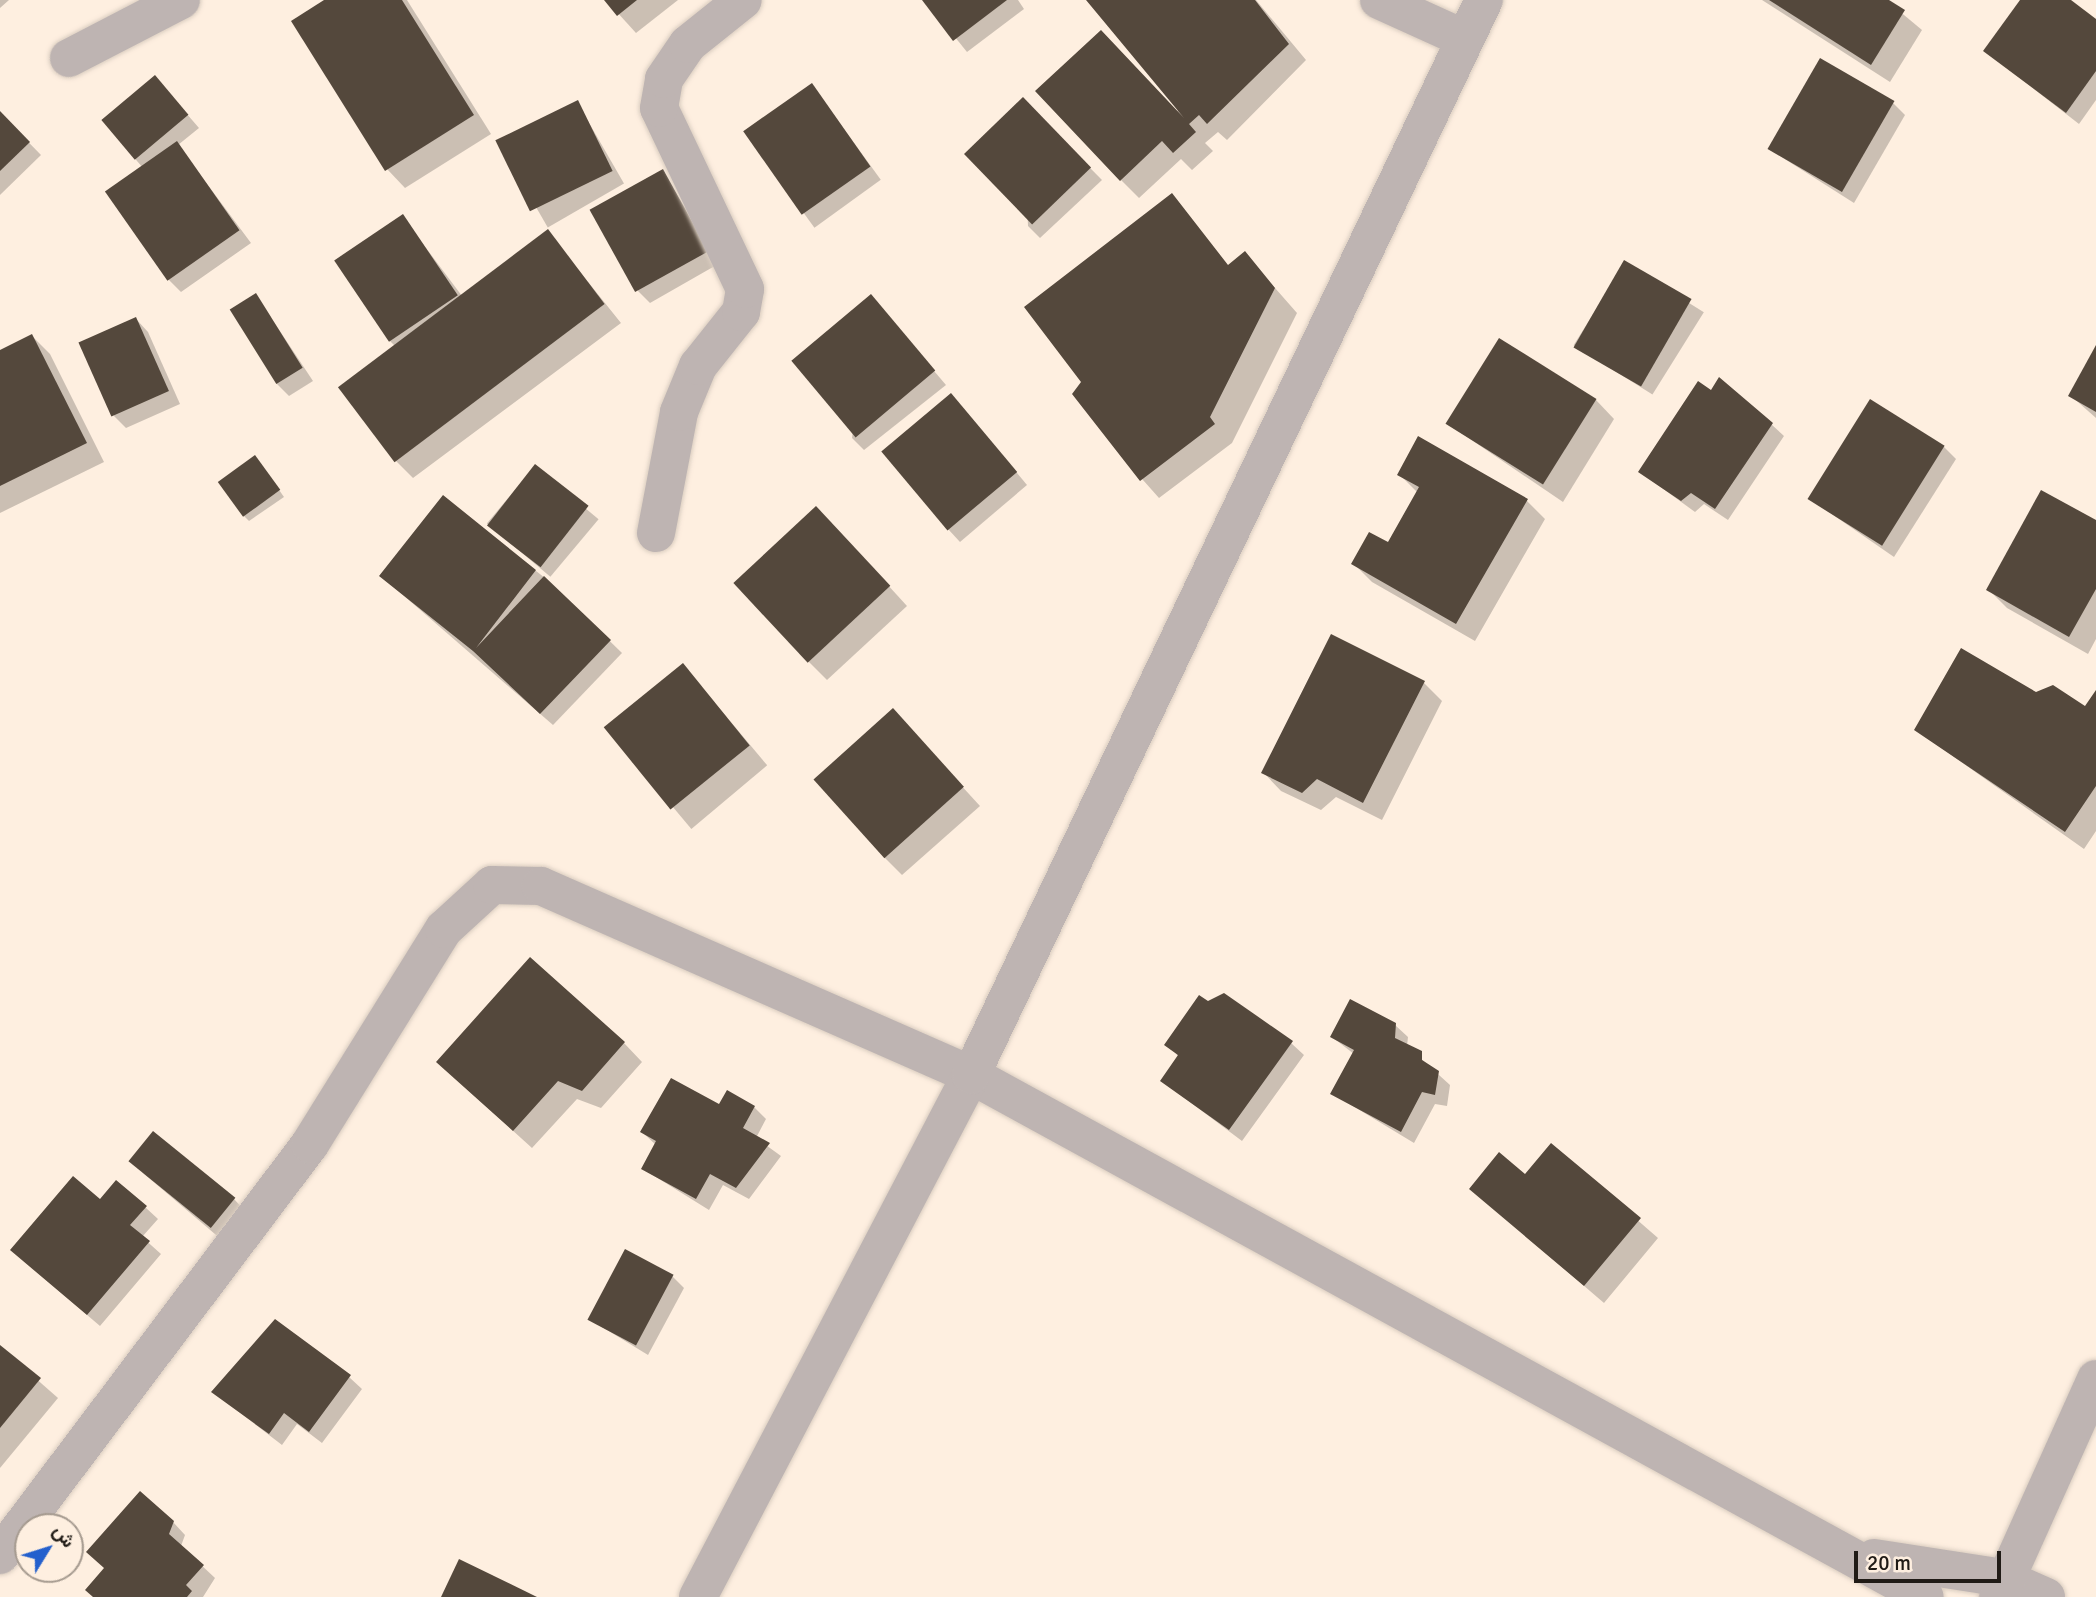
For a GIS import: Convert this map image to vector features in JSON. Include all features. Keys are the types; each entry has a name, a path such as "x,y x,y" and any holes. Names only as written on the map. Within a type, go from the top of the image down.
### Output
{"street":[{"path":"69,58 181,0"},
{"path":"656,533 679,412 698,366 741,312 745,289 659,108 664,79 688,44 743,0"},
{"path":"1379,0 1465,39"},
{"path":"698,1597 971,1075 1484,0"},
{"path":"0,1555 310,1144 444,929 492,885 541,886 971,1075 1855,1555 1924,1597"},
{"path":"2000,1588 2096,1380"},
{"path":"1855,1555 2046,1597"}],"building":[{"path":"324,0 402,0 474,115 385,171 291,21"},
{"path":"604,0 637,0 617,16"},
{"path":"922,0 1007,0 953,41"},
{"path":"1086,0 1255,0 1289,44 1207,124 1199,115 1189,124 1196,132 1173,153 1162,141 1120,181 1035,91 1101,30 1184,118"},
{"path":"1769,0 1889,0 1905,10 1871,65"},
{"path":"2020,0 2071,0 2096,19 2096,71 2066,113 1983,51"},
{"path":"1820,58 1894,101 1842,192 1768,149"},
{"path":"155,75 188,115 135,160 101,120"},
{"path":"812,83 871,167 802,215 743,131"},
{"path":"1023,97 1091,167 1032,224 964,154"},
{"path":"578,100 613,171 530,211 495,140"},
{"path":"0,111 30,142 0,171"},
{"path":"177,141 240,230 167,281 105,191"},
{"path":"663,169 709,251 635,292 590,210"},
{"path":"1172,193 1228,265 1245,251 1275,288 1210,417 1215,424 1140,481 1072,394 1081,382 1024,307"},
{"path":"403,214 458,295 389,342 334,260"},
{"path":"548,229 605,304 395,462 338,387"},
{"path":"1624,260 1692,299 1641,386 1574,347"},
{"path":"256,293 303,368 276,384 230,309"},
{"path":"871,294 935,371 856,437 791,361"},
{"path":"136,317 169,391 111,417 78,343"},
{"path":"32,334 87,443 0,486 0,350"},
{"path":"1499,338 1597,399 1543,485 1445,424"},
{"path":"2096,345 2096,412 2068,396"},
{"path":"1719,377 1773,423 1715,509 1691,493 1681,501 1638,472 1698,381 1711,390"},
{"path":"951,393 1017,472 947,530 881,451"},
{"path":"1870,399 1945,446 1882,546 1807,499"},
{"path":"1418,436 1528,499 1456,624 1351,564 1369,532 1388,542 1419,487 1397,475"},
{"path":"255,455 280,490 243,517 218,482"},
{"path":"535,464 589,506 541,567 487,525"},
{"path":"2041,490 2096,520 2096,589 2069,637 1986,590"},
{"path":"443,495 536,570 476,648 544,576 611,640 540,714 473,651 379,576"},
{"path":"816,506 890,586 808,663 733,583"},
{"path":"1331,634 1425,681 1363,803 1317,779 1302,793 1261,773"},
{"path":"1961,648 2036,692 2053,685 2085,706 2096,690 2096,786 2065,832 1914,730"},
{"path":"683,663 750,745 670,810 604,727"},
{"path":"893,708 964,787 884,858 813,780"},
{"path":"530,957 625,1042 582,1091 558,1081 513,1131 436,1062"},
{"path":"1224,993 1293,1041 1229,1130 1160,1081 1178,1055 1164,1045 1199,995 1208,1001"},
{"path":"1350,999 1396,1023 1395,1038 1422,1051 1422,1060 1439,1071 1435,1095 1422,1092 1401,1132 1330,1094 1354,1050 1330,1037"},
{"path":"671,1078 719,1104 727,1090 755,1106 743,1128 770,1143 736,1188 710,1174 696,1199 641,1169 656,1141 640,1132"},
{"path":"153,1131 235,1198 211,1228 128,1161"},
{"path":"1551,1143 1641,1218 1584,1286 1469,1189 1499,1152 1525,1174"},
{"path":"73,1176 100,1199 116,1180 147,1206 130,1225 150,1241 87,1315 10,1250"},
{"path":"625,1249 674,1275 636,1345 587,1320"},
{"path":"275,1319 351,1375 309,1432 284,1413 269,1434 211,1392"},
{"path":"0,1345 41,1378 0,1428"},
{"path":"140,1491 174,1521 169,1534 204,1565 186,1585 192,1591 187,1597 93,1597 85,1590 104,1568 86,1552"},
{"path":"459,1559 537,1597 441,1597"}]}
